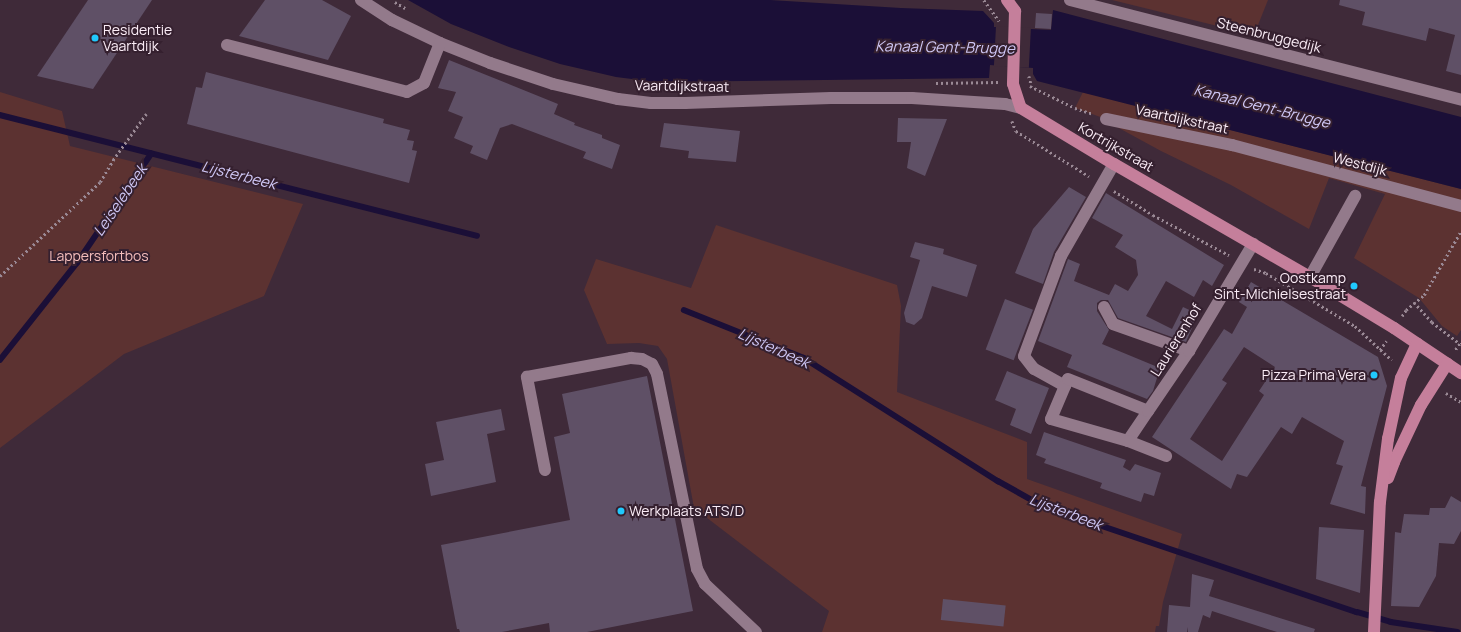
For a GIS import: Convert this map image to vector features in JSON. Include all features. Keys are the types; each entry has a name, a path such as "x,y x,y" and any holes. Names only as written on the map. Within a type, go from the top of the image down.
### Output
{"main road":[{"path":"1007,0 1015,11 1013,84 1021,108"},
{"name":"Kortrijkstraat","path":"1021,108 1114,164 1310,277 1461,373"},
{"path":"1374,631 1380,502 1388,439 1401,378 1417,344"},
{"path":"1380,502 1394,462 1421,405 1447,364"}],"street":[{"name":"Vaartdijkstraat","path":"361,0 392,20 440,43 534,79 586,93 618,99 685,103 831,98 912,98 1000,103 1021,108"},
{"name":"Steenbruggedijk","path":"1070,0 1461,100"},
{"path":"227,45 407,92 424,83 440,43"},
{"name":"Vaartdijkstraat","path":"1106,119 1251,150"},
{"name":"Westdijk","path":"1251,150 1461,206"},
{"path":"1065,386 1034,369 1024,356 1061,256 1114,164"},
{"path":"1310,277 1355,196"},
{"name":"Laurierenhof","path":"1128,441 1189,351 1253,244"},
{"path":"1104,307 1113,324 1189,351"},
{"path":"545,470 527,377 631,358 642,359 652,364 658,374 697,569 705,584 756,632"},
{"path":"1148,411 1068,379 1051,419 1128,441 1166,456"}],"path":[{"path":"391,0 410,10"},
{"path":"984,0 1001,26"},
{"path":"931,83 1001,82"},
{"path":"1032,87 1074,108 1106,119"},
{"path":"0,276 100,182 113,160 146,114"},
{"path":"1016,132 1153,215 1241,262 1266,273 1354,326 1380,350"},
{"path":"1460,344 1439,329 1414,302 1424,295 1461,231"}],"green space":[{"path":"1112,0 1268,0 1254,35"},
{"name":"Lappersfortbos","path":"0,92 62,111 70,146 303,204 264,296 124,354 0,448"},
{"path":"1083,92 1461,189 1461,330 1457,336 1442,326 1419,298 1354,258 1385,194 1329,178 1309,229 1231,185 1161,151 1117,127 1106,119 1075,108"},
{"path":"716,225 897,285 901,306 897,392 1027,442 1027,479 1182,534 1163,602 1159,626 1156,626 1155,632 822,632 829,611 694,508 667,359 658,346 639,343 607,344 584,290 596,259 691,288"}],"water":[{"name":"Kanaal Gent-Brugge","path":"408,0 770,0 901,8 983,11 994,23 994,27 1051,30 1053,10 1461,117 1461,189 1037,81 1033,74 1033,68 990,65 989,78 656,82 616,77 560,64 509,47 451,24"}],"pier":[{"path":"996,26 1031,28 1029,68 994,66"}],"building":[{"name":"Residentie Vaartdijk","path":"88,0 152,0 93,89 37,76"},
{"path":"265,0 322,0 351,16 328,60 239,36"},
{"path":"1340,0 1461,0 1461,75 1446,71 1455,35 1429,28 1426,41 1362,25 1365,12 1339,5"},
{"path":"1036,13 1052,14 1051,29 1035,28"},
{"path":"449,60 558,104 554,114 575,123 574,125 602,135 602,138 620,145 612,169 583,158 586,152 512,124 500,128 487,160 470,153 473,146 454,138 463,117 448,111 456,92 438,88"},
{"path":"206,72 384,119 383,123 410,130 407,140 414,141 412,150 417,151 409,183 187,124 196,87 202,88"},
{"path":"898,118 947,119 925,176 907,168 911,142 897,142"},
{"path":"664,123 740,131 736,162 688,158 689,151 660,147"},
{"path":"1069,187 1086,197 1054,252 1043,284 1015,273 1033,229"},
{"path":"1106,193 1224,265 1212,286 1203,280 1194,297 1166,281 1146,316 1172,329 1183,307 1198,314 1186,342 1118,318 1108,300 1101,300 1097,303 1097,311 1109,330 1102,344 1160,368 1153,391 1147,399 1067,367 1072,355 1038,341 1068,259 1080,264 1074,281 1109,295 1115,284 1128,291 1138,275 1136,260 1115,247 1123,235 1092,218"},
{"path":"915,242 944,249 943,254 977,265 967,297 932,286 922,318 914,325 906,322 904,313 920,260 910,257"},
{"path":"1251,282 1378,357 1387,386 1361,486 1366,487 1365,514 1330,504 1343,466 1336,464 1344,441 1302,417 1292,434 1281,427 1247,477 1237,474 1231,489 1152,437 1224,329 1232,334 1247,307 1239,302","holes":["1244,347 1275,367 1259,391 1264,395 1222,461 1190,439 1227,383 1222,380"]},
{"path":"1005,299 1033,310 1014,360 986,349"},
{"path":"1007,371 1049,388 1031,434 1010,425 1016,409 995,400"},
{"name":"Werkplaats ATS/D","path":"647,376 693,611 587,632 550,632 549,623 502,632 460,632 459,629 457,629 441,545 570,520 554,437 570,433 562,394"},
{"path":"501,409 505,430 487,434 496,482 431,496 425,464 444,460 436,422"},
{"path":"1044,432 1126,460 1123,467 1130,471 1135,464 1161,473 1154,496 1144,493 1141,502 1100,488 1102,483 1044,463 1046,459 1036,455"},
{"path":"1451,496 1461,502 1461,531 1454,544 1439,543 1436,576 1419,607 1391,606 1395,532 1401,533 1404,514 1429,515 1430,508 1445,508"},
{"path":"1319,527 1364,530 1360,593 1316,579"},
{"path":"1192,574 1214,580 1209,596 1315,629 1314,632 1277,632 1212,611 1210,618 1203,615 1198,632 1188,632 1188,627 1187,632 1167,632 1169,605 1190,607"},
{"path":"943,599 1006,606 1003,626 941,620"}],"waterway":[{"name":"Lijsterbeek","path":"0,115 477,236"},
{"name":"Leiselebeek","path":"0,360 77,263 151,154"},
{"name":"Lijsterbeek","path":"684,310 804,358 998,481 1043,506 1357,612 1391,622 1457,632"}],"place":[{"name":"Residentie Vaartdijk","path":"95,38"},
{"name":"Oostkamp Sint-Michielsestraat","path":"1354,286"},
{"name":"Pizza Prima Vera","path":"1374,375"},
{"name":"Werkplaats ATS/D","path":"621,511"}]}
